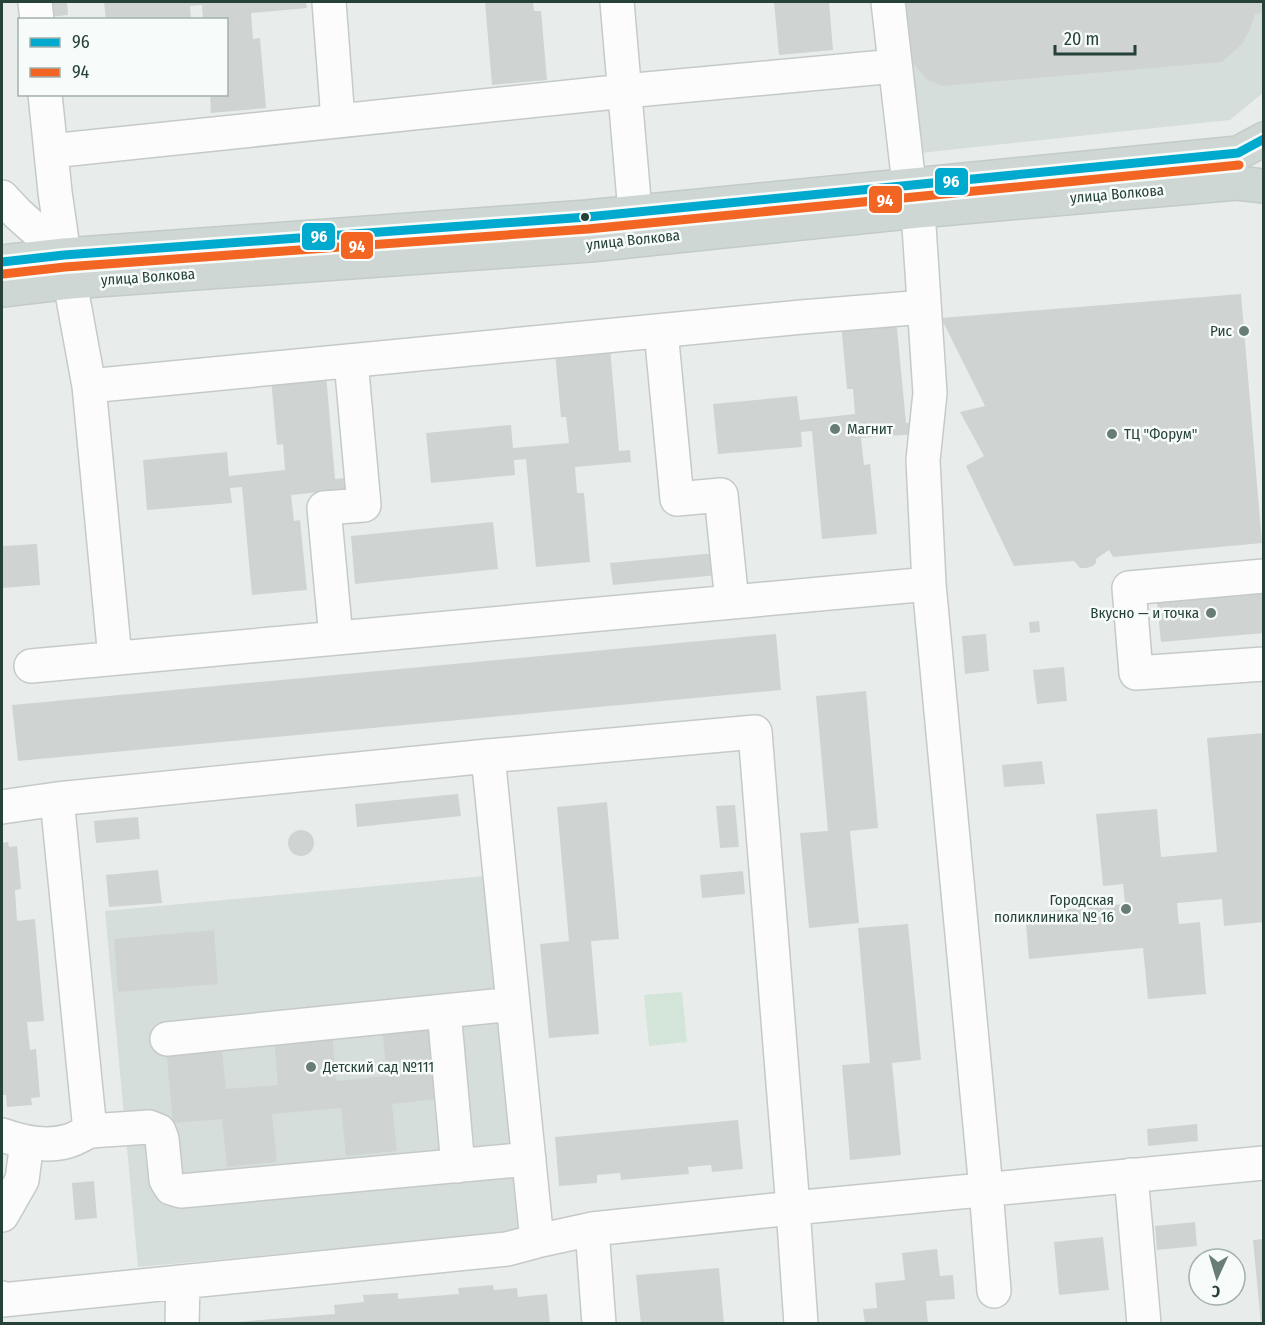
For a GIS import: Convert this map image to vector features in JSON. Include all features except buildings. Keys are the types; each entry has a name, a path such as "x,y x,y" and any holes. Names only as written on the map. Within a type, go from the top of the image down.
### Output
{"main road":[{"name":"улица Волкова","path":"2,262 67,269 590,245 1238,153 1263,139"},
{"name":"улица Волкова","path":"2,290 67,269 635,212 1237,183 1263,186"}],"lane":[{"path":"35,2 37,18"},
{"path":"329,2 338,120"},
{"path":"617,2 635,212"},
{"path":"888,2 914,198 924,307 930,393 923,460 929,584 994,1291"},
{"path":"51,151 625,91 895,66"},
{"path":"45,96 67,269 89,386 115,658"},
{"path":"2,197 67,269"},
{"path":"89,386 924,307"},
{"path":"661,331 677,499 722,495 732,602"},
{"path":"336,638 324,508 364,505 351,361"},
{"path":"1263,576 1129,588 1136,673 1263,664"},
{"path":"31,666 929,584"},
{"path":"2,807 57,799 488,756 755,732 801,1323"},
{"path":"488,756 537,1241"},
{"path":"57,799 90,1131"},
{"path":"167,1038 513,1004"},
{"path":"444,1011 458,1166"},
{"path":"2,1215 22,1180 14,1139 51,1144 68,1141 90,1131 149,1127 159,1131 162,1139 166,1180 171,1188 181,1191 529,1159"},
{"path":"2,1298 2,1300 507,1249 592,1229 1263,1163"},
{"path":"1131,1175 1144,1323"},
{"path":"592,1229 599,1323"},
{"path":"182,1323 183,1282"}],"shaded area":[{"path":"896,2 1263,2 1263,93 1230,120 911,154"},
{"name":"Детский сад №111","path":"485,876 518,1232 138,1267 105,911"}],"green space":[{"path":"682,992 687,1042 649,1046 644,995"}],"transit line":[{"name":"96","path":"2,262 64,255 587,217 1238,153 1264,139"},
{"name":"94","path":"3,274 65,267 588,229 1239,165"}],"place":[{"name":"Рис","path":"1244,331"},
{"name":"Магнит","path":"835,429"},
{"name":"ТЦ \"Форум\"","path":"1112,434"},
{"name":"Вкусно — и точка","path":"1211,613"},
{"name":"Городская поликлиника № 16","path":"1126,909"},
{"name":"Детский сад №111","path":"311,1067"}]}
